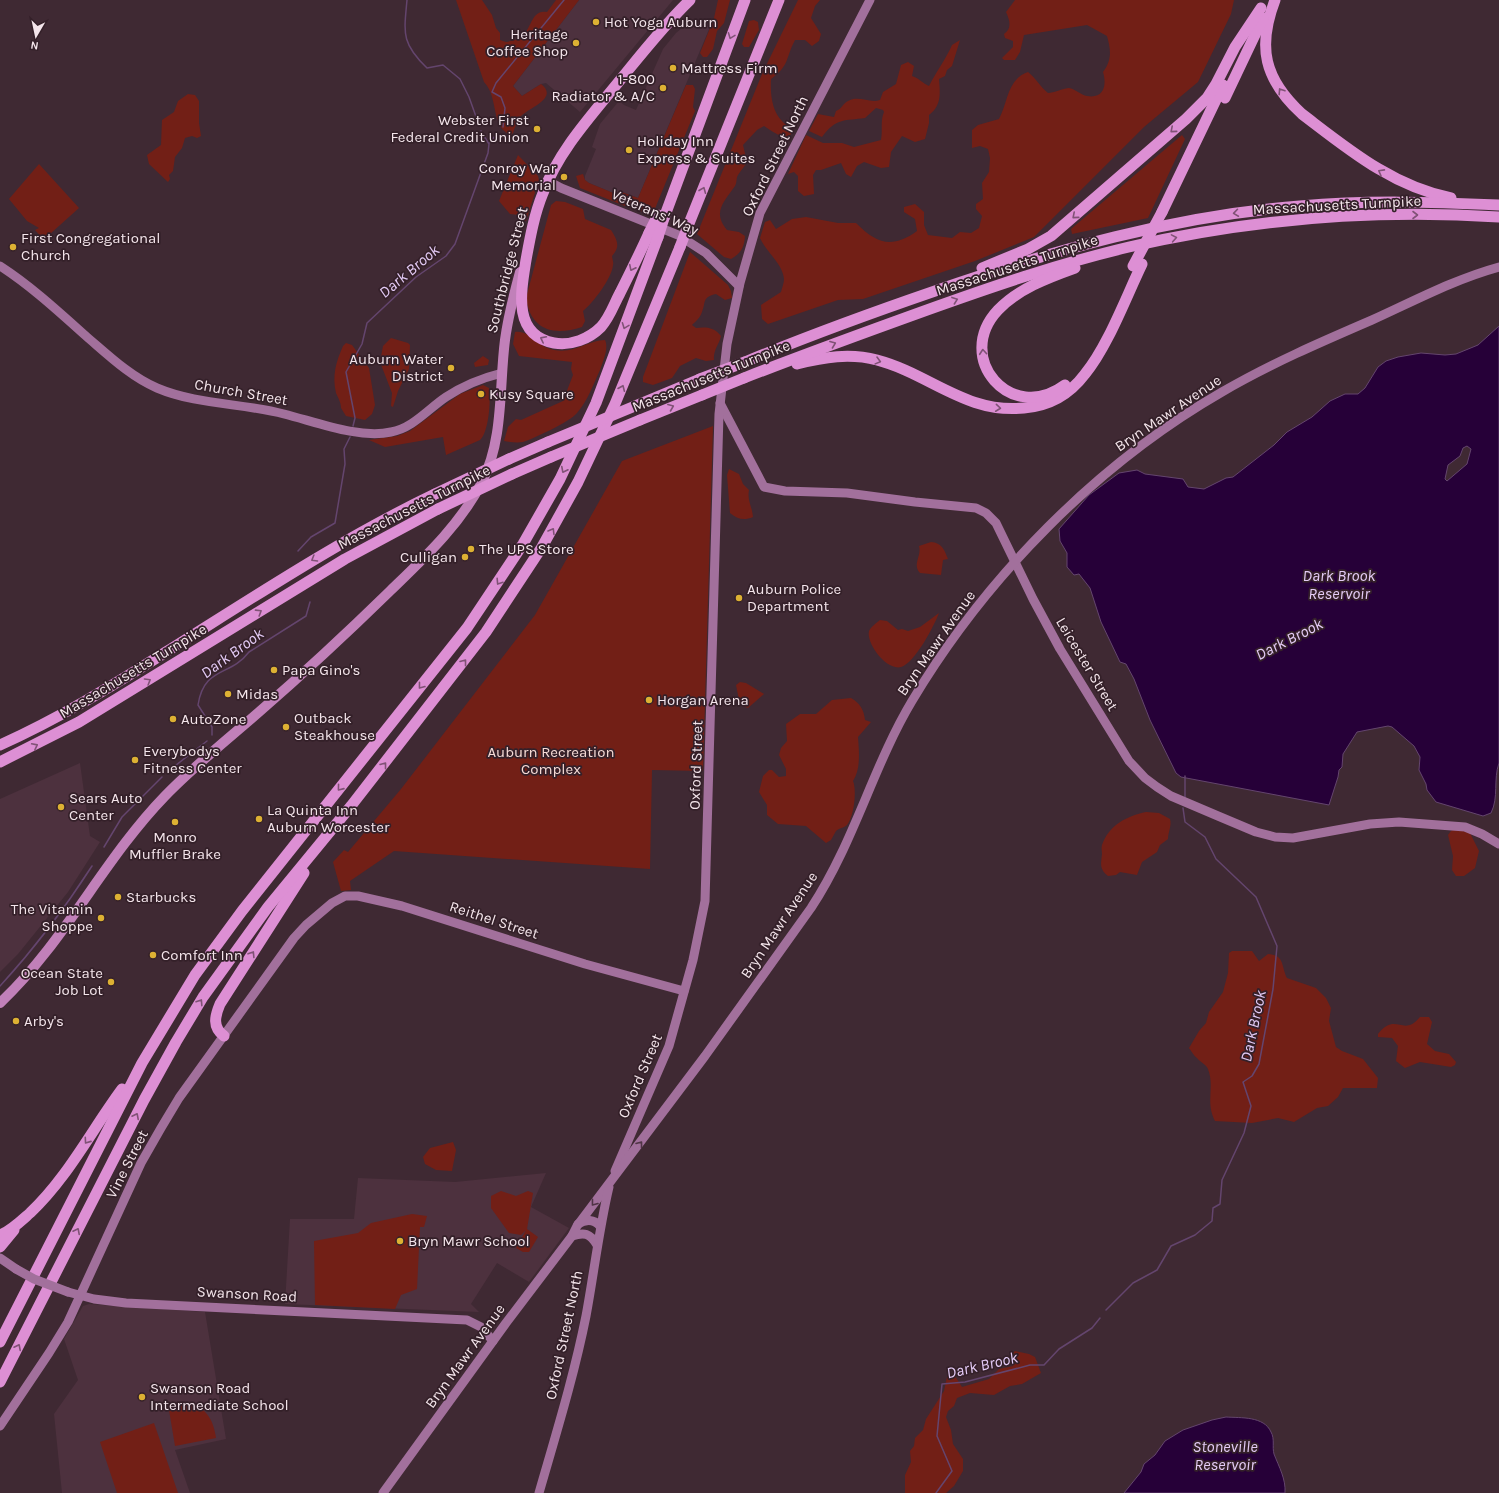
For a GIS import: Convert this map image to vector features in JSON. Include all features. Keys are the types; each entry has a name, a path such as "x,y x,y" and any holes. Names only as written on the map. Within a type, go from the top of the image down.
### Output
{"highway":[{"name":"Southbridge Street","path":"530,238 548,181 567,147 666,25 690,0"},
{"path":"0,1342 142,1063 191,981 222,936 459,639 510,564 551,495 596,403 654,235 661,217 669,206 745,0"},
{"path":"0,1382 144,1100 184,1026 243,939 351,806 490,628 556,524 586,468 616,404 780,0"},
{"path":"760,50 788,0"},
{"path":"1274,0 1265,31 1268,63 1283,94 1302,114 1363,161 1396,179 1421,190 1438,195 1499,205"},
{"path":"1137,245 1033,285 1017,294 1002,306 988,323 983,338 984,364 993,379 1006,391 1025,397 1048,395 1067,383 1088,360 1274,0"},
{"path":"1166,211 1263,4"},
{"path":"881,310 1023,251 1056,232 1186,119 1207,98 1235,47 1263,4"},
{"name":"Massachusetts Turnpike","path":"0,745 50,721 100,693 317,558 435,494 509,459 635,406 881,310 1046,254 1141,230 1207,217 1278,208 1358,202 1411,201 1499,205"},
{"name":"Massachusetts Turnpike","path":"0,762 80,722 345,559 438,509 512,474 640,420 744,378 863,333 998,285 1087,258 1137,245 1238,227 1318,218 1411,215 1499,217"},
{"path":"530,238 521,293 524,317 528,327 540,338 552,343 562,344 571,343 583,338 602,325 654,235"},
{"path":"744,378 824,357 854,357 888,364 953,395 987,407 1016,409 1044,405 1063,396 1086,373 1106,338 1138,265"},
{"path":"224,1036 218,1031 215,1022 220,1004 287,898 351,806"},
{"path":"0,1247 20,1222 43,1200 68,1170 118,1095 142,1063"},
{"path":"0,1235 20,1222"}],"main road":[{"name":"Southbridge Street","path":"0,1003 31,971 61,934 121,849 166,794 331,648 400,582 460,518 483,479 491,458 498,418 508,322 530,238"}],"street":[{"name":"Oxford Street North","path":"739,286 750,244 765,201 870,0"},
{"name":"Veterans' Way","path":"548,181 561,188 678,235 706,253 739,286"},
{"name":"Church Street","path":"0,266 41,297 130,372 149,385 179,396 261,408 354,431 383,434 395,431 411,424 445,398 463,387 486,377 502,373"},
{"name":"Bryn Mawr Avenue","path":"383,1493 493,1341 572,1236 578,1224 652,1127 816,900 846,845 898,727 913,699 947,648 993,587 1073,504 1114,467 1152,438 1216,395 1305,349 1452,284 1499,267"},
{"name":"Oxford Street","path":"610,1182 665,1056 684,990 703,914 707,884 720,402 727,344 739,286"},
{"name":"Leicester Street","path":"720,402 764,487 786,491 847,493 976,508 986,513 996,523 1060,649 1129,761 1150,782 1171,796 1249,829 1275,837 1293,838 1370,824 1399,822 1464,827 1482,834 1499,844"},
{"name":"Reithel Street","path":"303,928 338,899 349,896 358,896 402,906 577,961 684,990"},
{"name":"Vine Street","path":"0,1426 56,1342 81,1296 146,1153 179,1098 286,949 303,928"},
{"name":"Oxford Street North","path":"539,1493 568,1390 584,1323 600,1226 610,1182"},
{"path":"578,1224 589,1220 596,1222 600,1226"},
{"path":"572,1236 582,1233 588,1234 593,1238 597,1245"},
{"name":"Swanson Road","path":"0,1258 34,1279 81,1296 126,1303 467,1320 481,1327 493,1341"}],"shaded area":[{"path":"579,0 673,0 580,112 546,83 541,84 522,96 513,86"},
{"path":"692,20 710,27 638,198 620,191 618,195 589,183 585,180 585,176 596,149 592,147 600,124 619,101 636,110 663,49 676,33"},
{"path":"80,763 90,836 100,842 68,892 18,954 0,972 0,799"},
{"name":"Bryn Mawr School","path":"546,1173 531,1207 569,1228 529,1282 497,1263 471,1304 479,1312 285,1304 290,1219 354,1219 358,1178 455,1182"},
{"name":"Swanson Road Intermediate School","path":"89,1304 205,1312 226,1439 175,1450 190,1493 62,1493 54,1414 78,1380 64,1339 83,1306"}],"green space":[{"path":"456,0 482,0 492,15 496,28 500,33 500,40 506,42 516,40 525,34 535,16 542,12 547,12 556,0 579,0 513,86 522,96 541,84 546,89 547,94 541,102 521,116 511,135 504,131 497,119 492,95 484,82"},
{"path":"718,0 730,0 724,23 717,31 713,49 707,57 703,57 700,53 714,18"},
{"path":"798,0 820,0 815,6 811,18 821,34 819,41 812,46 805,40 795,40 784,66 771,79 772,101 776,113 785,124 791,128 792,133 789,136 782,136 764,126 757,130 743,145 747,162 738,175 736,185 721,207 720,212 720,218 727,230 739,232 745,236 744,244 741,250 731,259 724,257 697,234 762,74"},
{"path":"1015,0 1234,0 1231,14 1198,82 1144,127 1034,237 975,261 863,299 838,300 768,324 762,319 761,305 781,292 784,279 781,268 760,238 765,222 770,220 776,229 792,219 806,217 838,223 856,223 878,240 892,242 908,237 917,231 915,219 904,212 904,207 915,204 924,212 924,225 928,235 952,238 960,232 971,233 979,228 982,216 976,209 976,204 983,199 982,183 989,172 990,158 988,149 980,146 972,148 972,130 978,125 999,119 1009,92 1016,80 1021,75 1028,72 1048,93 1069,88 1087,96 1093,96 1101,93 1105,82 1103,72 1106,68 1110,55 1107,36 1087,25 1024,35 1020,52 1015,60 1004,60 1002,58 1013,47 1013,41 1005,38 1004,34 1007,32 1010,24 1006,12"},
{"path":"754,20 758,22 759,30 749,47 744,47 742,44 749,21"},
{"path":"960,40 952,66 947,70 945,76 939,79 940,89 938,103 929,115 929,123 925,139 915,142 902,136 891,152 889,167 881,168 864,162 857,166 851,177 846,174 841,163 821,170 816,170 813,175 814,194 804,196 798,191 798,176 794,172 788,174 806,135 823,143 842,143 854,147 881,140 883,110 876,108 865,118 837,123 832,126 822,137 809,131 818,114 834,117 836,111 852,99 872,101 880,100 883,92 896,84 901,65 908,62 914,66 912,76 929,86 952,45"},
{"path":"686,85 693,85 695,89 693,107 695,111 652,216 638,210 633,206 625,206 580,188 576,176 583,174 585,180 589,183 618,195 619,191 638,198"},
{"path":"188,94 195,95 199,101 199,123 201,136 197,138 192,136 185,138 182,148 175,157 173,171 169,175 170,179 168,182 149,164 147,155 161,145 162,120 174,112 178,101"},
{"path":"1182,135 1185,139 1148,218 1072,234 1071,229"},
{"path":"518,155 538,176 539,180 526,221 519,220 519,215 510,214 499,201"},
{"path":"39,164 79,208 50,234 46,242 35,230 39,228 27,221 9,199"},
{"path":"556,201 565,202 583,209 585,219 611,230 617,243 615,252 612,256 612,270 606,283 597,296 583,311 585,321 582,327 562,331 545,328 539,324 533,318 526,298 551,205"},
{"path":"690,252 728,285 731,291 732,298 725,300 716,294 706,298 700,316 692,325 696,328 713,329 721,336 714,353 714,360 706,361 696,358 680,366 672,378 653,385 643,382 643,377"},
{"path":"515,332 521,332 530,336 543,346 562,351 575,349 593,342 605,340 606,343 605,355 600,370 587,398 577,413 552,429 523,442 504,441 508,427 516,419 521,420 563,401 573,375 571,369 572,362 519,356 513,344"},
{"path":"391,338 410,345 409,369 398,391 393,407 391,406 392,393 380,362 383,346"},
{"path":"346,343 352,345 369,368 375,405 372,414 365,420 346,416 341,408 336,393 334,380 335,369 343,346"},
{"path":"483,356 489,360 488,365 475,367 474,363"},
{"path":"483,385 489,388 490,400 487,423 483,436 480,440 446,455 443,437 385,447 369,440 397,436 410,431 460,394"},
{"name":"Auburn Recreation Complex","path":"713,426 703,771 652,770 650,869 394,851 350,881 351,890 341,891 333,862 344,850 348,852 401,789 535,615 622,461"},
{"path":"729,469 739,474 743,484 749,490 753,517 741,519 730,513 727,475"},
{"path":"931,542 942,547 948,559 943,560 941,575 920,573 918,570 917,563 920,550 919,546"},
{"path":"939,613 918,652 912,659 901,667 895,667 884,661 871,643 869,631 880,620 887,621 898,630 902,629 908,631 920,627"},
{"path":"740,682 746,683 764,694 748,708 740,705 736,685"},
{"path":"851,698 861,707 865,720 871,722 858,737 859,760 856,776 853,781 855,797 851,816 847,825 836,831 831,840 826,843 806,826 778,824 767,815 767,805 759,792 763,776 769,770 772,770 779,777 786,776 786,769 779,755 781,748 787,741 786,724 800,714 816,714 832,700"},
{"path":"1146,812 1159,813 1170,819 1171,824 1168,839 1160,845 1157,852 1142,862 1137,875 1120,872 1116,875 1108,876 1103,871 1101,866 1102,846 1105,838 1120,822 1132,816"},
{"path":"1456,829 1470,833 1479,851 1475,868 1464,876 1456,876 1452,870 1453,856 1448,835 1451,831"},
{"path":"1232,951 1252,951 1259,961 1268,954 1277,956 1282,962 1287,978 1316,988 1326,998 1331,1008 1329,1021 1336,1047 1342,1051 1363,1059 1378,1078 1377,1088 1343,1088 1338,1097 1328,1106 1317,1108 1294,1122 1278,1118 1252,1123 1215,1121 1212,1114 1210,1101 1211,1082 1208,1069 1189,1048 1199,1031 1206,1023 1209,1012 1223,992 1228,973 1229,953"},
{"path":"1420,1017 1429,1017 1432,1022 1427,1044 1435,1051 1449,1054 1456,1062 1455,1065 1451,1067 1420,1062 1405,1068 1396,1061 1398,1046 1392,1038 1378,1037 1378,1034 1384,1028 1390,1025 1409,1025 1414,1023"},
{"path":"453,1142 456,1150 452,1171 436,1170 425,1164 423,1157 430,1148"},
{"path":"501,1191 516,1196 528,1191 533,1193 527,1229 538,1237 529,1252 523,1252 516,1248 526,1230 521,1235 509,1233 491,1208 491,1196"},
{"path":"412,1214 427,1216 424,1227 420,1227 417,1289 401,1295 395,1309 315,1305 314,1241 358,1233 371,1223"},
{"path":"1015,1351 1035,1357 1041,1373 1022,1384 1010,1386 994,1395 970,1393 957,1398 954,1406 948,1411 946,1417 951,1430 953,1444 963,1459 963,1471 954,1486 946,1493 905,1493 905,1475 911,1462 910,1451 914,1446 915,1438 923,1430 926,1419 944,1391 947,1377 950,1375 955,1376 962,1387 989,1379 999,1369 1013,1366 1014,1363 1012,1354"},
{"path":"186,1403 198,1407 207,1414 213,1425 216,1438 175,1446 168,1404"},
{"path":"154,1423 178,1493 117,1493 100,1442"}],"water":[{"name":"Dark Brook Reservoir","path":"1499,326 1499,763 1496,776 1495,801 1491,813 1483,816 1436,802 1427,790 1426,784 1419,770 1420,757 1414,746 1392,727 1388,726 1357,732 1343,754 1342,767 1339,770 1329,805 1181,777 1176,773 1150,720 1134,679 1126,664 1120,662 1101,622 1090,588 1079,574 1074,575 1067,567 1067,553 1060,541 1059,529 1089,495 1119,473 1137,470 1145,474 1183,479 1188,487 1204,489 1226,478 1233,477 1274,445 1287,432 1312,417 1330,401 1345,394 1358,394 1365,388 1378,367 1386,361 1398,357 1421,353 1445,355 1456,354 1478,345","holes":["1467,446 1471,449 1467,464 1447,481 1445,479 1448,465 1460,456 1463,448"]},
{"name":"Stoneville Reservoir","path":"1226,1417 1258,1420 1268,1427 1272,1435 1274,1454 1283,1478 1285,1493 1124,1493 1141,1472 1144,1464 1155,1455 1165,1441 1183,1430"}],"waterway":[{"name":"Dark Brook","path":"407,0 405,29 408,44 412,51 427,68 443,65 460,79 469,97 479,125"},
{"path":"503,127 505,108 501,97 492,92 496,83 564,0"},
{"name":"Dark Brook","path":"353,426 355,418 346,372 362,344 367,323 416,277 446,256 455,244 488,153 489,144 481,131"},
{"path":"489,143 496,135"},
{"name":"Dark Brook","path":"298,551 311,537 335,523 345,464 344,449 350,437"},
{"name":"Dark Brook","path":"212,735 212,727 198,705 201,693 206,684 219,673 242,660 249,652 306,616 310,602"},
{"name":"Dark Brook","path":"171,769 207,741"},
{"name":"Dark Brook","path":"1185,776 1185,797"},
{"name":"Dark Brook","path":"104,847 122,817 162,777"},
{"name":"Dark Brook","path":"1106,1310 1133,1283 1157,1270 1171,1246 1195,1235 1212,1221 1213,1208 1220,1204 1222,1180 1244,1133 1251,1106 1243,1082 1252,1076 1259,1064 1273,989 1277,946 1256,897 1216,859 1205,837 1185,822 1183,808"},
{"name":"Dark Brook","path":"0,986 49,928 92,866"},
{"name":"Dark Brook","path":"936,1493 952,1471 937,1436 942,1384 965,1382 1030,1365 1044,1365 1059,1349 1092,1328 1100,1318"}],"place":[{"name":"Hot Yoga Auburn","path":"596,22"},
{"name":"Heritage Coffee Shop","path":"576,43"},
{"name":"Mattress Firm","path":"673,68"},
{"name":"1-800 Radiator & A/C","path":"663,88"},
{"name":"Webster First Federal Credit Union","path":"537,129"},
{"name":"Holiday Inn Express & Suites","path":"629,150"},
{"name":"Conroy War Memorial","path":"564,177"},
{"name":"First Congregational Church","path":"13,247"},
{"name":"Auburn Water District","path":"451,368"},
{"name":"Kusy Square","path":"481,394"},
{"name":"The UPS Store","path":"471,549"},
{"name":"Culligan","path":"465,557"},
{"name":"Auburn Police Department","path":"739,598"},
{"name":"Papa Gino's","path":"274,670"},
{"name":"Midas","path":"228,694"},
{"name":"Horgan Arena","path":"649,700"},
{"name":"AutoZone","path":"173,719"},
{"name":"Outback Steakhouse","path":"286,727"},
{"name":"Everybodys Fitness Center","path":"135,760"},
{"name":"Sears Auto Center","path":"61,807"},
{"name":"La Quinta Inn Auburn Worcester","path":"259,819"},
{"name":"Monro Muffler Brake","path":"175,822"},
{"name":"Starbucks","path":"118,897"},
{"name":"The Vitamin Shoppe","path":"101,918"},
{"name":"Comfort Inn","path":"153,955"},
{"name":"Ocean State Job Lot","path":"111,982"},
{"name":"Arby's","path":"16,1021"},
{"name":"Bryn Mawr School","path":"400,1241"},
{"name":"Swanson Road Intermediate School","path":"142,1397"}]}
